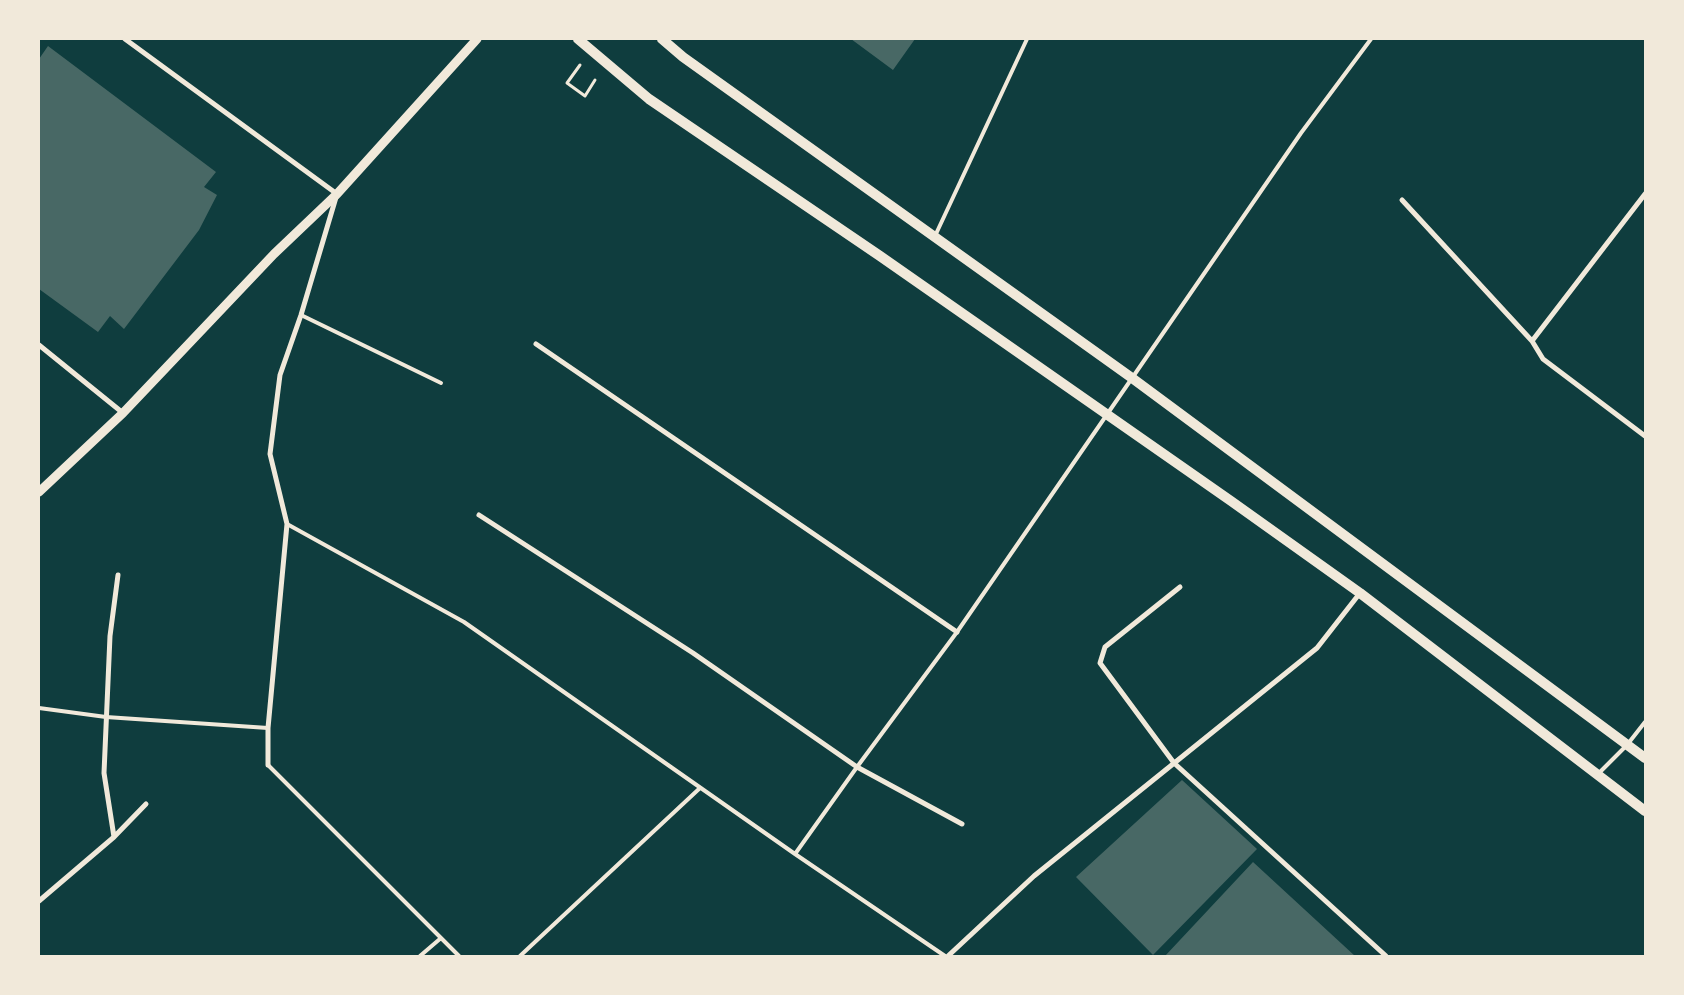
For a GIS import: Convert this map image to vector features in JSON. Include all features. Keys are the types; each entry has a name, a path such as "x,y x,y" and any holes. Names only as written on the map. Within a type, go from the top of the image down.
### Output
{"main road":[{"path":"578,39 649,99 880,256 1230,500 1360,594 1645,811"},
{"path":"662,39 683,57 1132,378 1645,758"}],"street":[{"path":"125,39 337,194"},
{"path":"39,492 123,413 274,254 337,194 477,39"},
{"path":"268,765 268,728 287,524 270,454 280,375 302,315 337,194"},
{"path":"1532,342 1645,194"},
{"path":"1402,200 1532,342 1543,359 1645,436"},
{"path":"536,344 957,632"},
{"path":"39,345 123,413"},
{"path":"479,515 693,653 857,767 962,824"},
{"path":"114,837 104,773 110,636 118,575"},
{"path":"1180,587 1105,647 1100,662 1174,763 1386,956"},
{"path":"947,956 1034,876 1317,648 1360,594"},
{"path":"39,901 114,837 146,804"}],"lane":[{"path":"934,236 1027,39"},
{"path":"795,854 957,632 1301,133 1371,39"},
{"path":"302,315 441,383"},
{"path":"287,524 464,622 795,854 947,956"},
{"path":"39,708 106,717 268,728"},
{"path":"1598,774 1627,745 1645,722"},
{"path":"268,765 459,956"},
{"path":"520,956 700,788"},
{"path":"420,956 441,938"}],"path":[{"path":"567,83 585,96"}],"building":[{"path":"851,39 915,39 893,70"},
{"path":"48,46 216,172 204,187 217,195 199,230 124,329 110,316 98,332 39,289 39,59"},
{"path":"1182,780 1257,849 1153,955 1076,877"},
{"path":"1253,862 1355,956 1165,956"}]}
